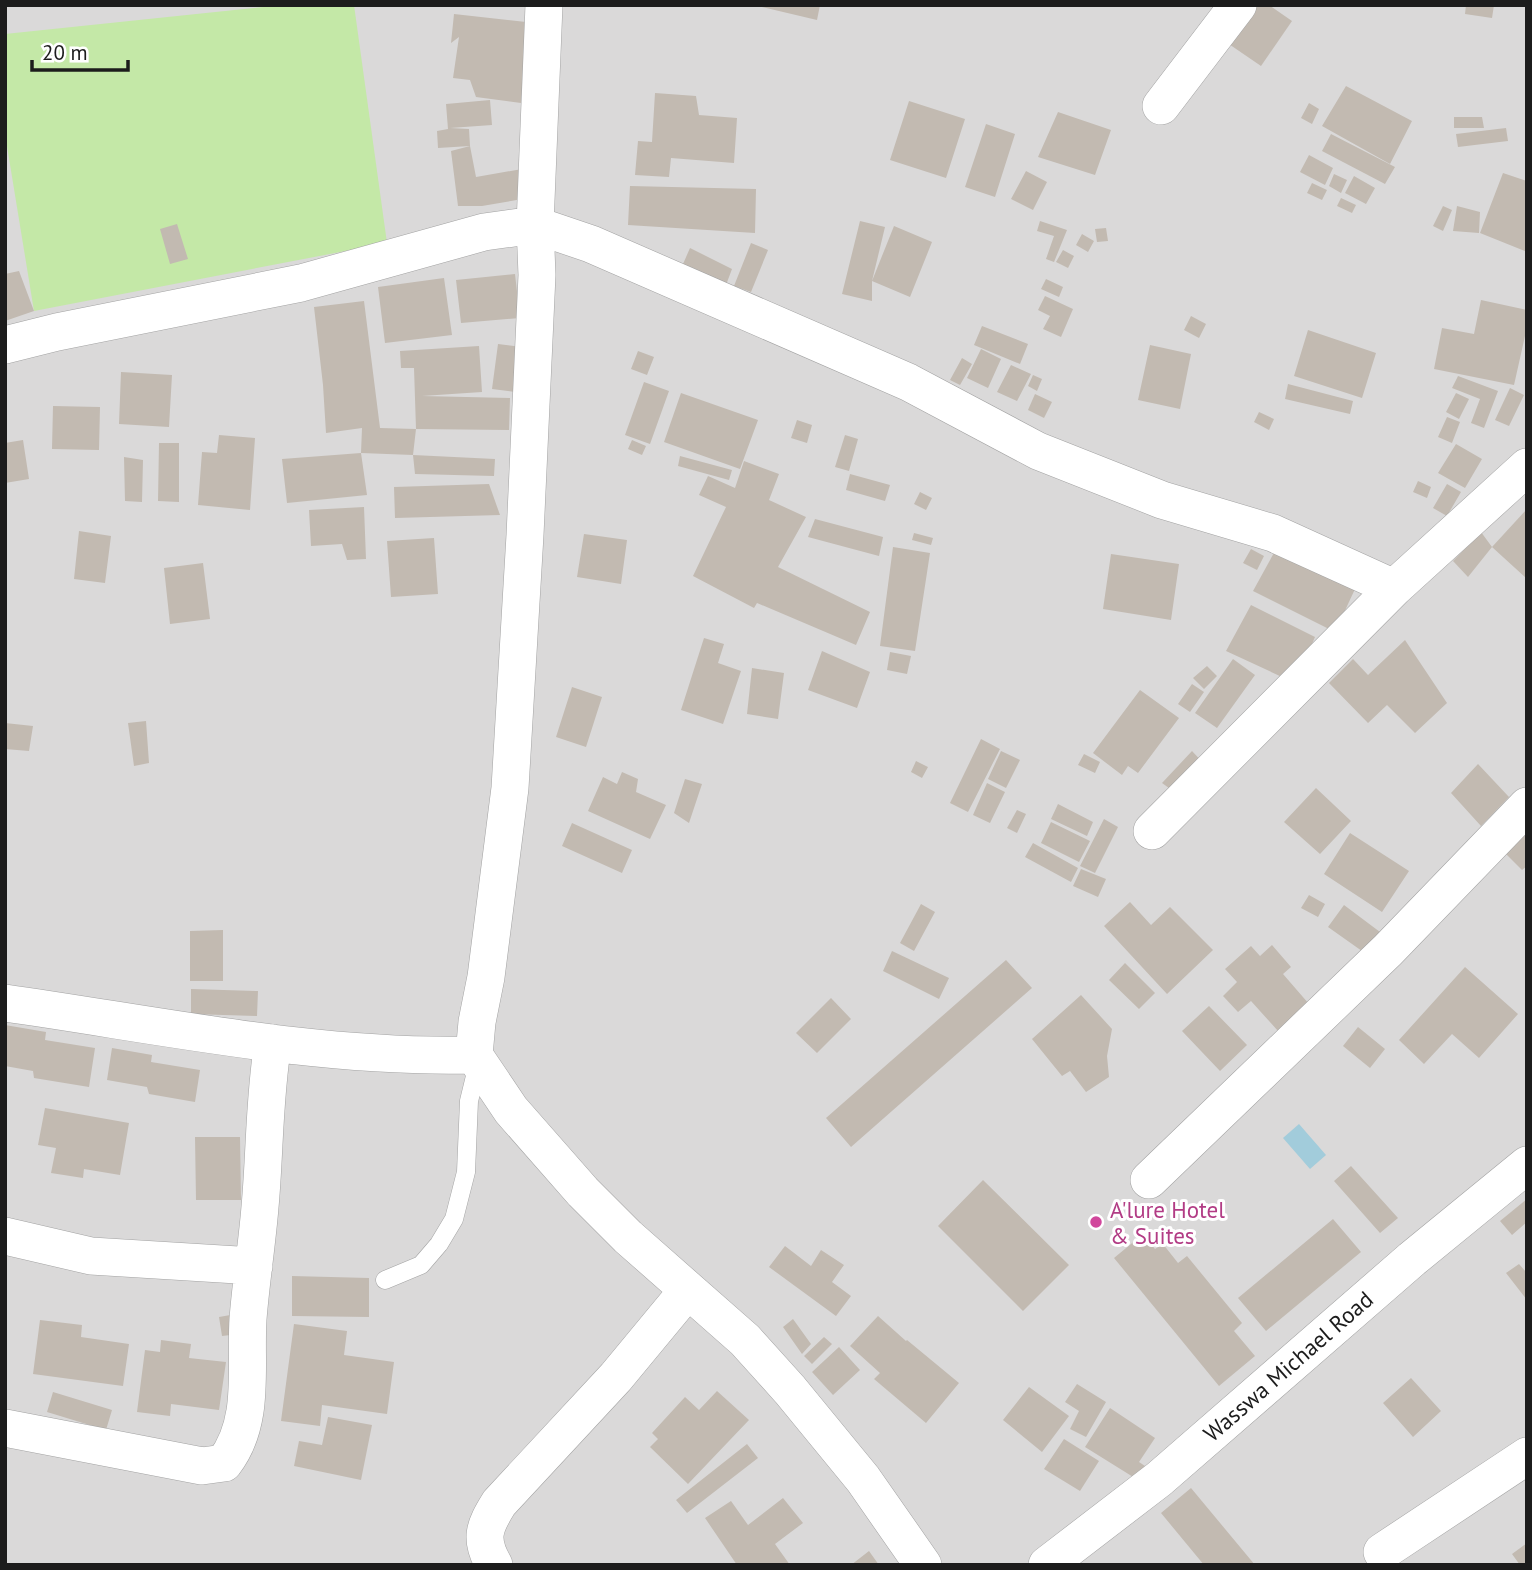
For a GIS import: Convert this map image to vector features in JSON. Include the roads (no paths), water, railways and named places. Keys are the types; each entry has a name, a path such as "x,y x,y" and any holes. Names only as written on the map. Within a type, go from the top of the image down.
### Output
{"street":[{"path":"544,5 535,225 537,275 516,709 510,788 486,977 477,1022 476,1059 511,1110 583,1192 628,1237 745,1340 790,1390 863,1479 923,1565"},
{"path":"1161,106 1238,5"},
{"path":"5,345 302,283 484,232 535,225 591,244 908,382 1038,451 1162,500 1273,533 1394,588"},
{"path":"1152,831 1394,588 1527,467"},
{"path":"1149,1180 1388,950 1527,806"},
{"path":"5,1003 273,1042 476,1059"},
{"path":"5,1428 202,1466 224,1462 236,1445 246,1415 248,1319 260,1206 267,1080 273,1042"},
{"name":"Wasswa Michael Road","path":"1047,1565 1159,1479 1412,1259 1527,1165"},
{"path":"5,1236 91,1256 254,1266"},
{"path":"494,1565 484,1538 487,1522 499,1503 616,1377 688,1290"},
{"path":"1382,1552 1527,1456"}],"lane":[{"path":"386,1280 421,1265 439,1244 454,1219 466,1172 470,1101 476,1059"}],"water":[{"path":"1299,1124 1326,1155 1310,1169 1283,1138"}],"place":[{"name":"A'lure Hotel & Suites","path":"1096,1222"}]}
